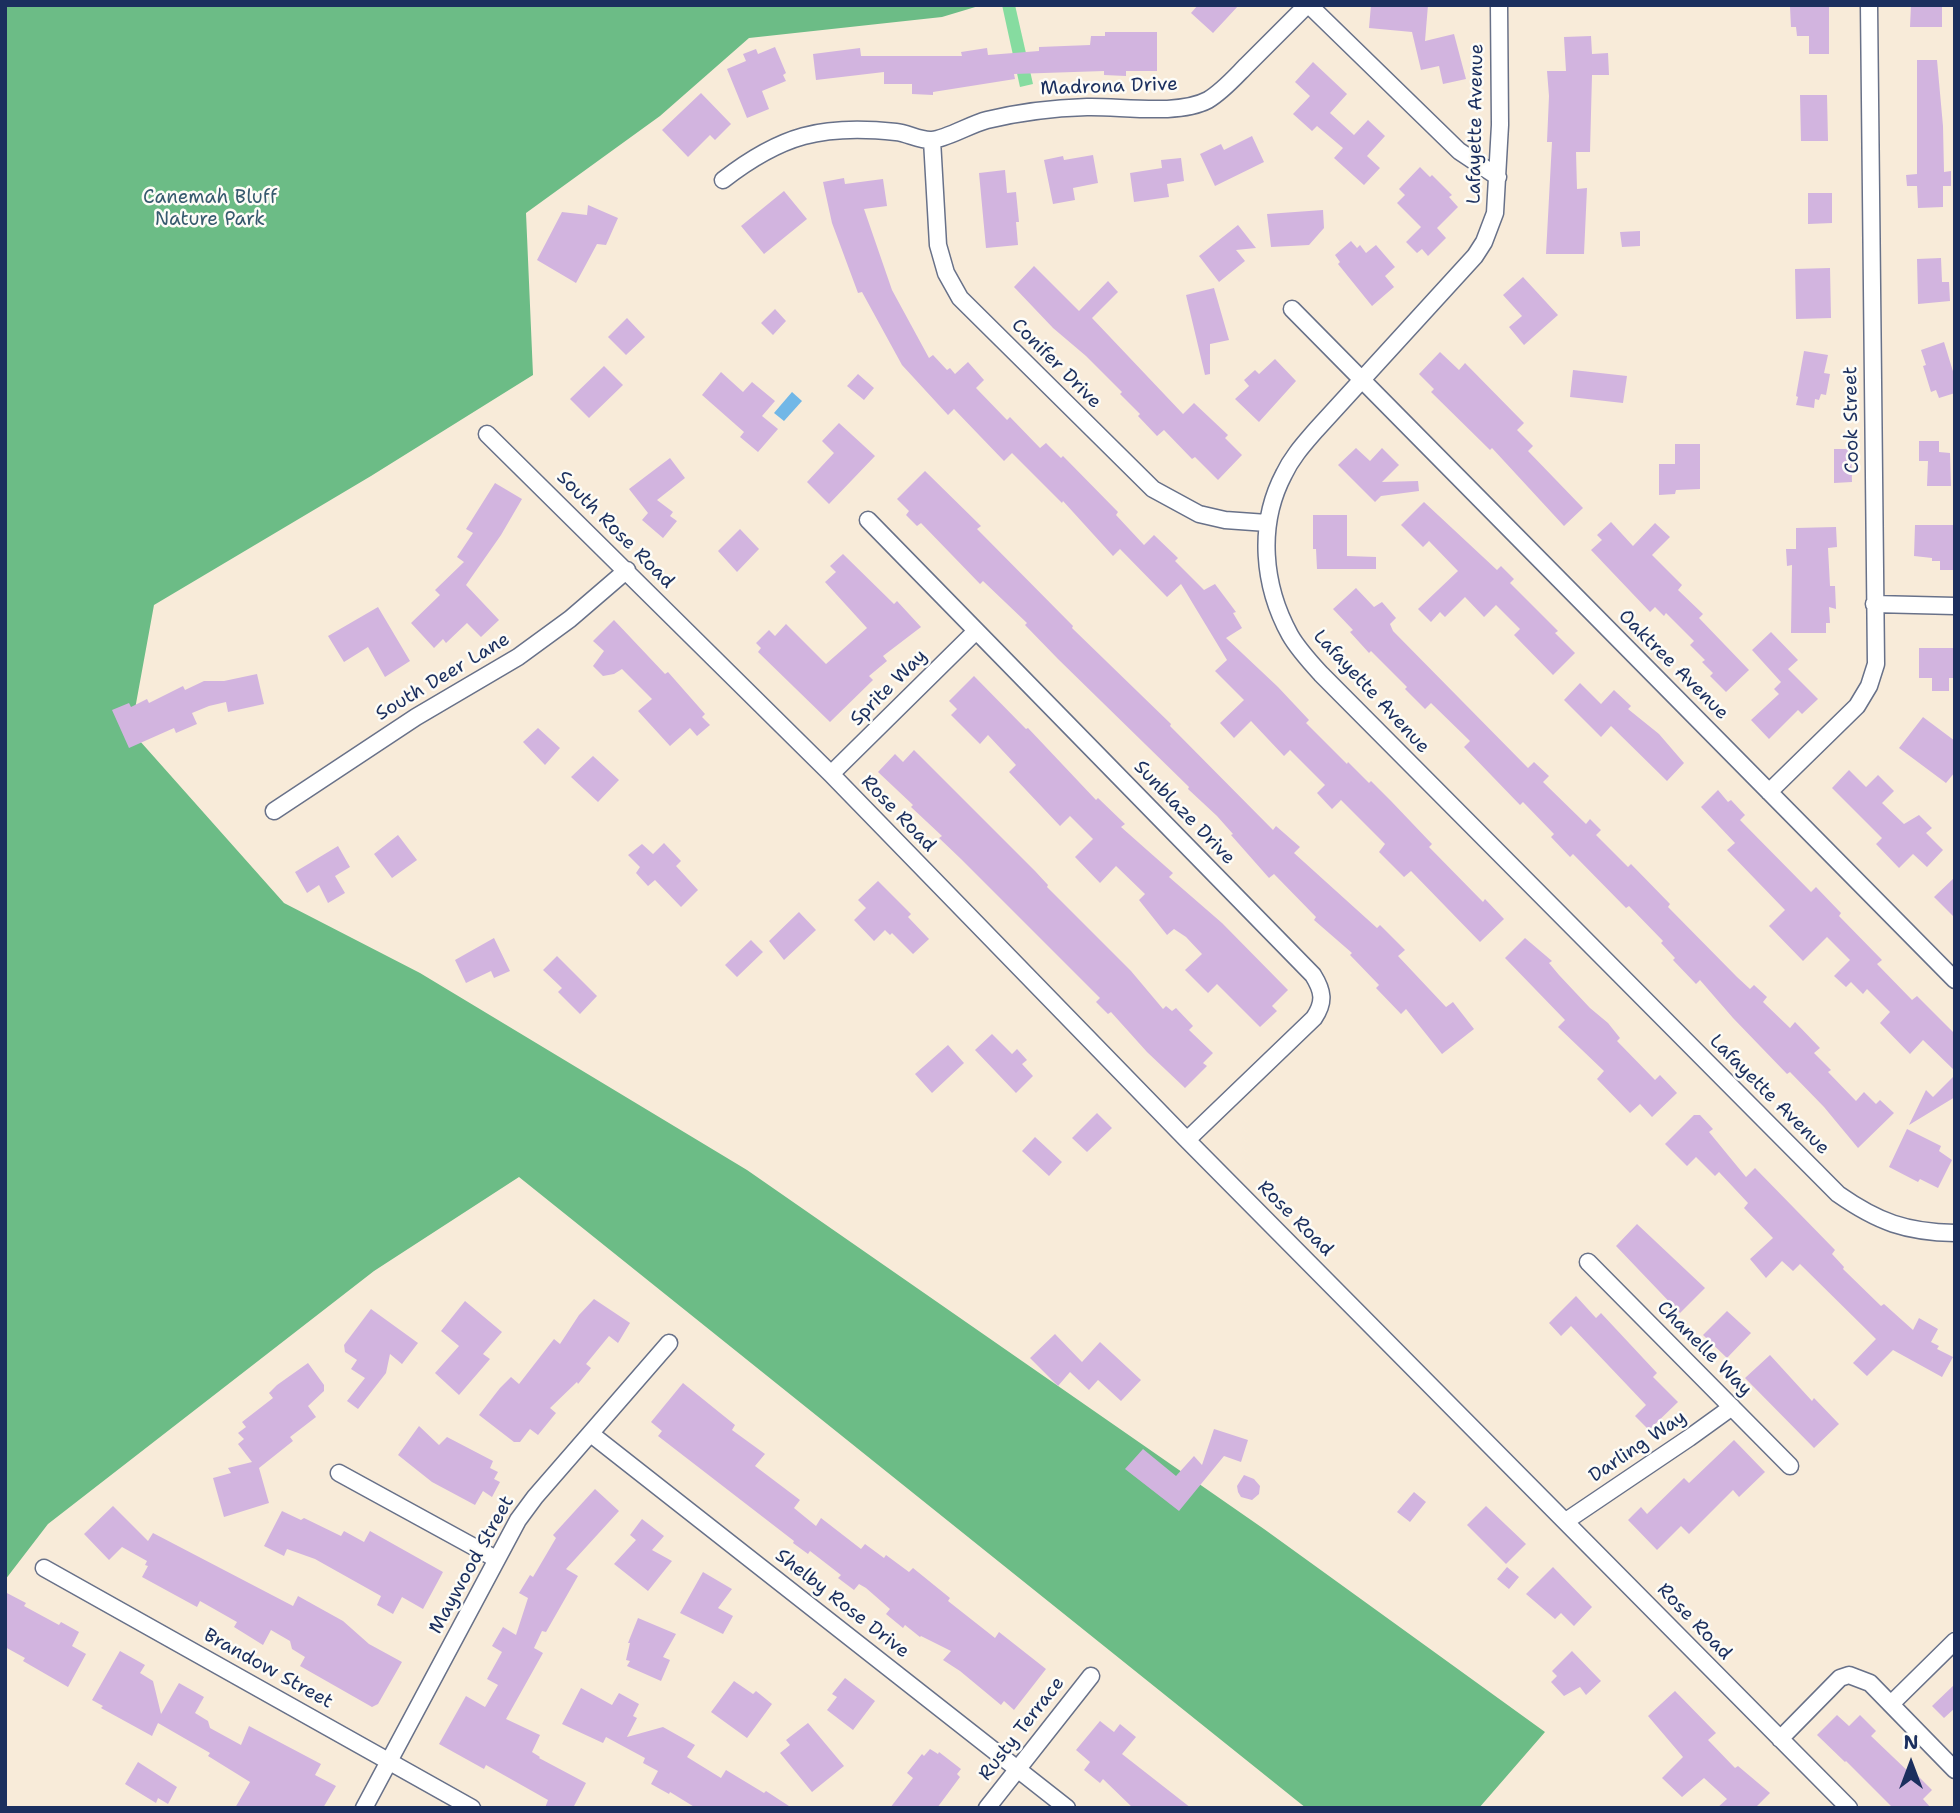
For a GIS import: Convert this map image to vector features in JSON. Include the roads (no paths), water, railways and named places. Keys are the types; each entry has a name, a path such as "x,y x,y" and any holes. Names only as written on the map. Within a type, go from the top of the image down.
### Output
{"street":[{"name":"Madrona Drive","path":"932,140 985,120 1037,110 1089,107 1160,109 1205,102 1223,89 1308,5"},
{"path":"1308,5 1460,151 1498,177"},
{"name":"Lafayette Avenue","path":"1499,5 1500,125 1495,214 1475,256 1362,379 1294,457 1283,476 1267,523 1271,591 1278,611 1292,637 1321,674 1838,1194 1864,1212 1893,1226 1924,1233 1955,1233"},
{"name":"Cook Street","path":"1769,792 1857,706 1869,686 1876,664 1869,5"},
{"path":"723,180 772,146 800,136 833,131 870,130 898,132 932,140"},
{"name":"Conifer Drive","path":"932,140 938,245 946,273 960,298 1153,489 1199,514 1225,520 1267,523"},
{"name":"Oaktree Avenue","path":"1292,309 1955,980"},
{"name":"South Rose Road","path":"487,433 713,657"},
{"name":"Sunblaze Drive","path":"868,520 1314,975 1321,986 1321,1009 1314,1018 1187,1140"},
{"name":"South Deer Lane","path":"274,811 384,737 518,657 570,619 627,570"},
{"path":"1874,604 1955,606"},
{"name":"Sprite Way","path":"831,775 976,631"},
{"name":"Rose Road","path":"713,657 1849,1808"},
{"name":"Chanelle Way","path":"1588,1262 1790,1466"},
{"name":"Maywood Street","path":"364,1808 518,1520 669,1343"},
{"name":"Darling Way","path":"1566,1521 1732,1407"},
{"name":"Shelby Rose Drive","path":"591,1434 1067,1808"},
{"path":"339,1473 496,1559"},
{"name":"Brandow Street","path":"44,1568 472,1808"},
{"path":"1892,1703 1955,1641"},
{"path":"1780,1739 1840,1678 1849,1675 1870,1683 1955,1770"},
{"name":"Rusty Terrace","path":"987,1808 1091,1676"}],"water":[{"path":"792,392 802,401 784,421 774,413"}],"park label":[{"name":"Canemah Bluff Nature Park","path":"210,209"}]}
